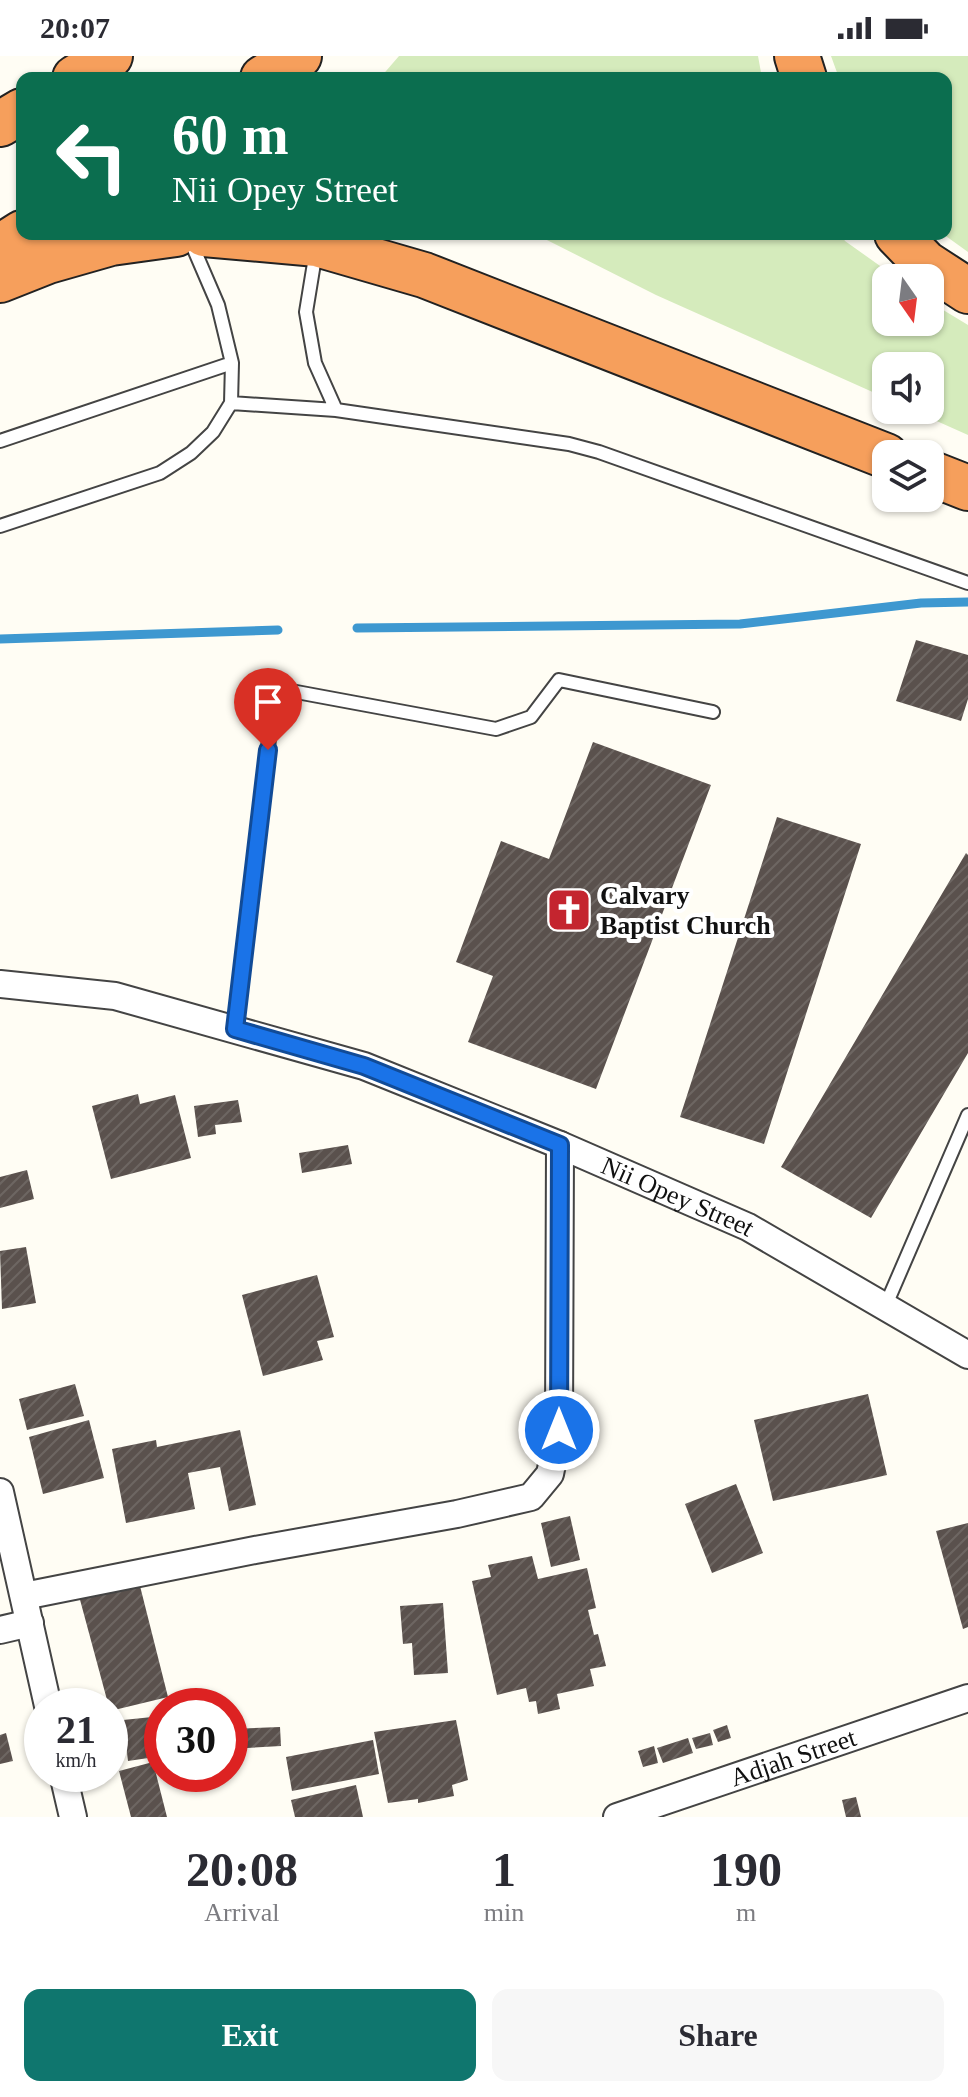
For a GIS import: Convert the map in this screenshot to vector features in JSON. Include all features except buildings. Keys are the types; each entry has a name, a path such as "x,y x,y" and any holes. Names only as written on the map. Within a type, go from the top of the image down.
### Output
{"highway":[{"path":"85,72 110,56"},
{"path":"273,72 299,56"},
{"path":"0,280 48,261 133,240"},
{"path":"293,240 424,275 872,451"},
{"path":"903,240 925,263 968,291"},
{"path":"944,479 968,488"}],"street":[{"name":"Nii Opey Street","path":"0,984 115,996 364,1066 560,1145 748,1227 968,1355"},
{"path":"24,1596 457,1514 531,1497 550,1474 559,1430 560,1145"},
{"path":"0,1492 44,1688"},
{"path":"0,1630 30,1623"},
{"name":"Adjah Street","path":"617,1817 968,1698"},
{"path":"67,1792 73,1817"}],"lane":[{"path":"0,526 160,473 191,453 213,432 231,403 232,363 218,305 190,240"},
{"path":"289,240 315,363 336,410"},
{"path":"0,441 232,363"},
{"path":"231,403 336,410 569,444 968,583"},
{"path":"235,1029 275,688 496,729 531,717 559,680 713,712"},
{"path":"885,1307 968,1115"}],"green space":[{"path":"399,56 758,56 761,72 385,72"},
{"path":"831,56 968,56 968,252 951,240 952,72 837,72"},
{"path":"547,240 844,240 877,264 872,264 872,336 944,336 944,310 968,325 968,435 943,424 944,352 872,352 872,392 656,295"}],"waterway":[{"path":"357,628 740,624 921,603 968,602"},
{"path":"0,639 278,630"}],"place":[{"name":"Calvary Baptist Church","path":"569,910"}],"route":[{"path":"268,750 235,1029 364,1066 560,1145 559,1430"}]}
